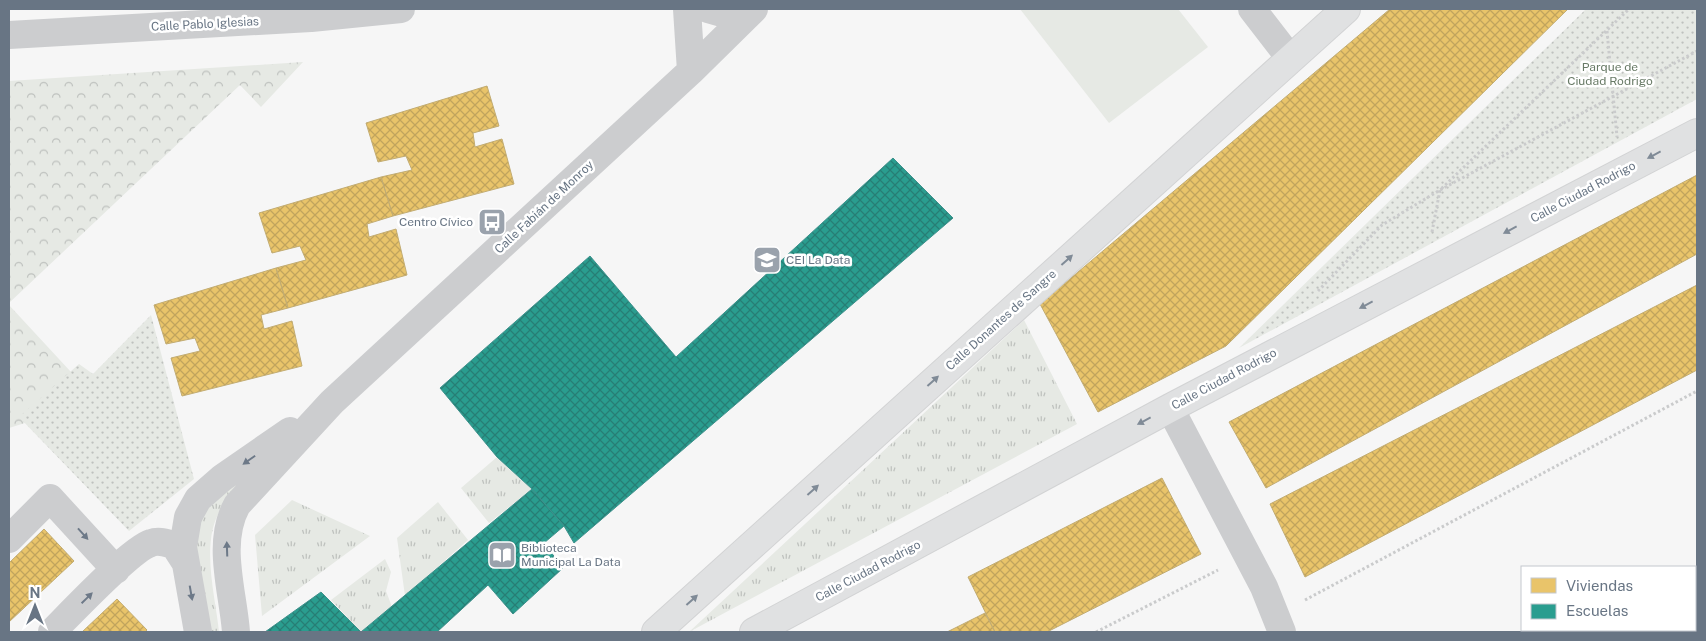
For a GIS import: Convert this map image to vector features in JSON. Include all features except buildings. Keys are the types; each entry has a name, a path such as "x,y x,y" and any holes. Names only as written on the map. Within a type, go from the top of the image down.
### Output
{"main road":[{"name":"Calle Donantes de Sangre","path":"656,632 1346,9"},
{"name":"Calle Ciudad Rodrigo","path":"754,632 1170,408 1697,132"}],"street":[{"name":"Calle Pablo Iglesias","path":"9,35 310,18 401,9"},
{"path":"688,9 691,71"},
{"path":"708,9 748,14"},
{"path":"1252,9 1290,58"},
{"name":"Calle Fabián de Monroy","path":"236,632 226,548 230,518 237,505 332,402 691,71 748,14"},
{"name":"Calle Fabián de Monroy","path":"198,632 185,562 184,533 188,517 198,499 222,478 332,402"},
{"path":"1170,408 1264,586 1279,624"},
{"path":"9,538 50,498 116,570"},
{"path":"52,632 138,550 150,543 160,542 174,545 185,562"}],"path":[{"path":"1431,236 1440,190 1629,9"},
{"path":"1606,30 1618,142"},
{"path":"1315,294 1382,225 1440,190 1697,51"},
{"path":"1279,624 1697,391"},
{"path":"1096,632 1248,556"}],"green space":[{"path":"1020,9 1178,9 1208,47 1109,123"},
{"name":"Parque de Ciudad Rodrigo","path":"1586,9 1697,9 1697,99 1239,348"},
{"path":"303,62 261,107 240,85 9,303 9,81"},
{"path":"9,305 71,372 25,423 9,428"},
{"path":"151,315 194,479 129,531 19,417 79,364 93,374"},
{"path":"1024,320 1077,424 689,632 717,606"},
{"path":"497,457 532,489 489,523 461,488"},
{"path":"260,466 226,502 215,521 211,536 210,552 219,632 205,632 192,563 193,527 199,512 208,499 226,485"},
{"path":"292,500 370,536 262,616 255,535"},
{"path":"438,502 468,540 405,596 397,538"},
{"path":"385,559 391,572 386,591 392,607 361,632 331,600"}],"place":[{"name":"Centro Cívico","path":"492,222"},
{"name":"CEI La Data","path":"767,260"},
{"name":"Biblioteca Municipal La Data","path":"502,555"}]}
